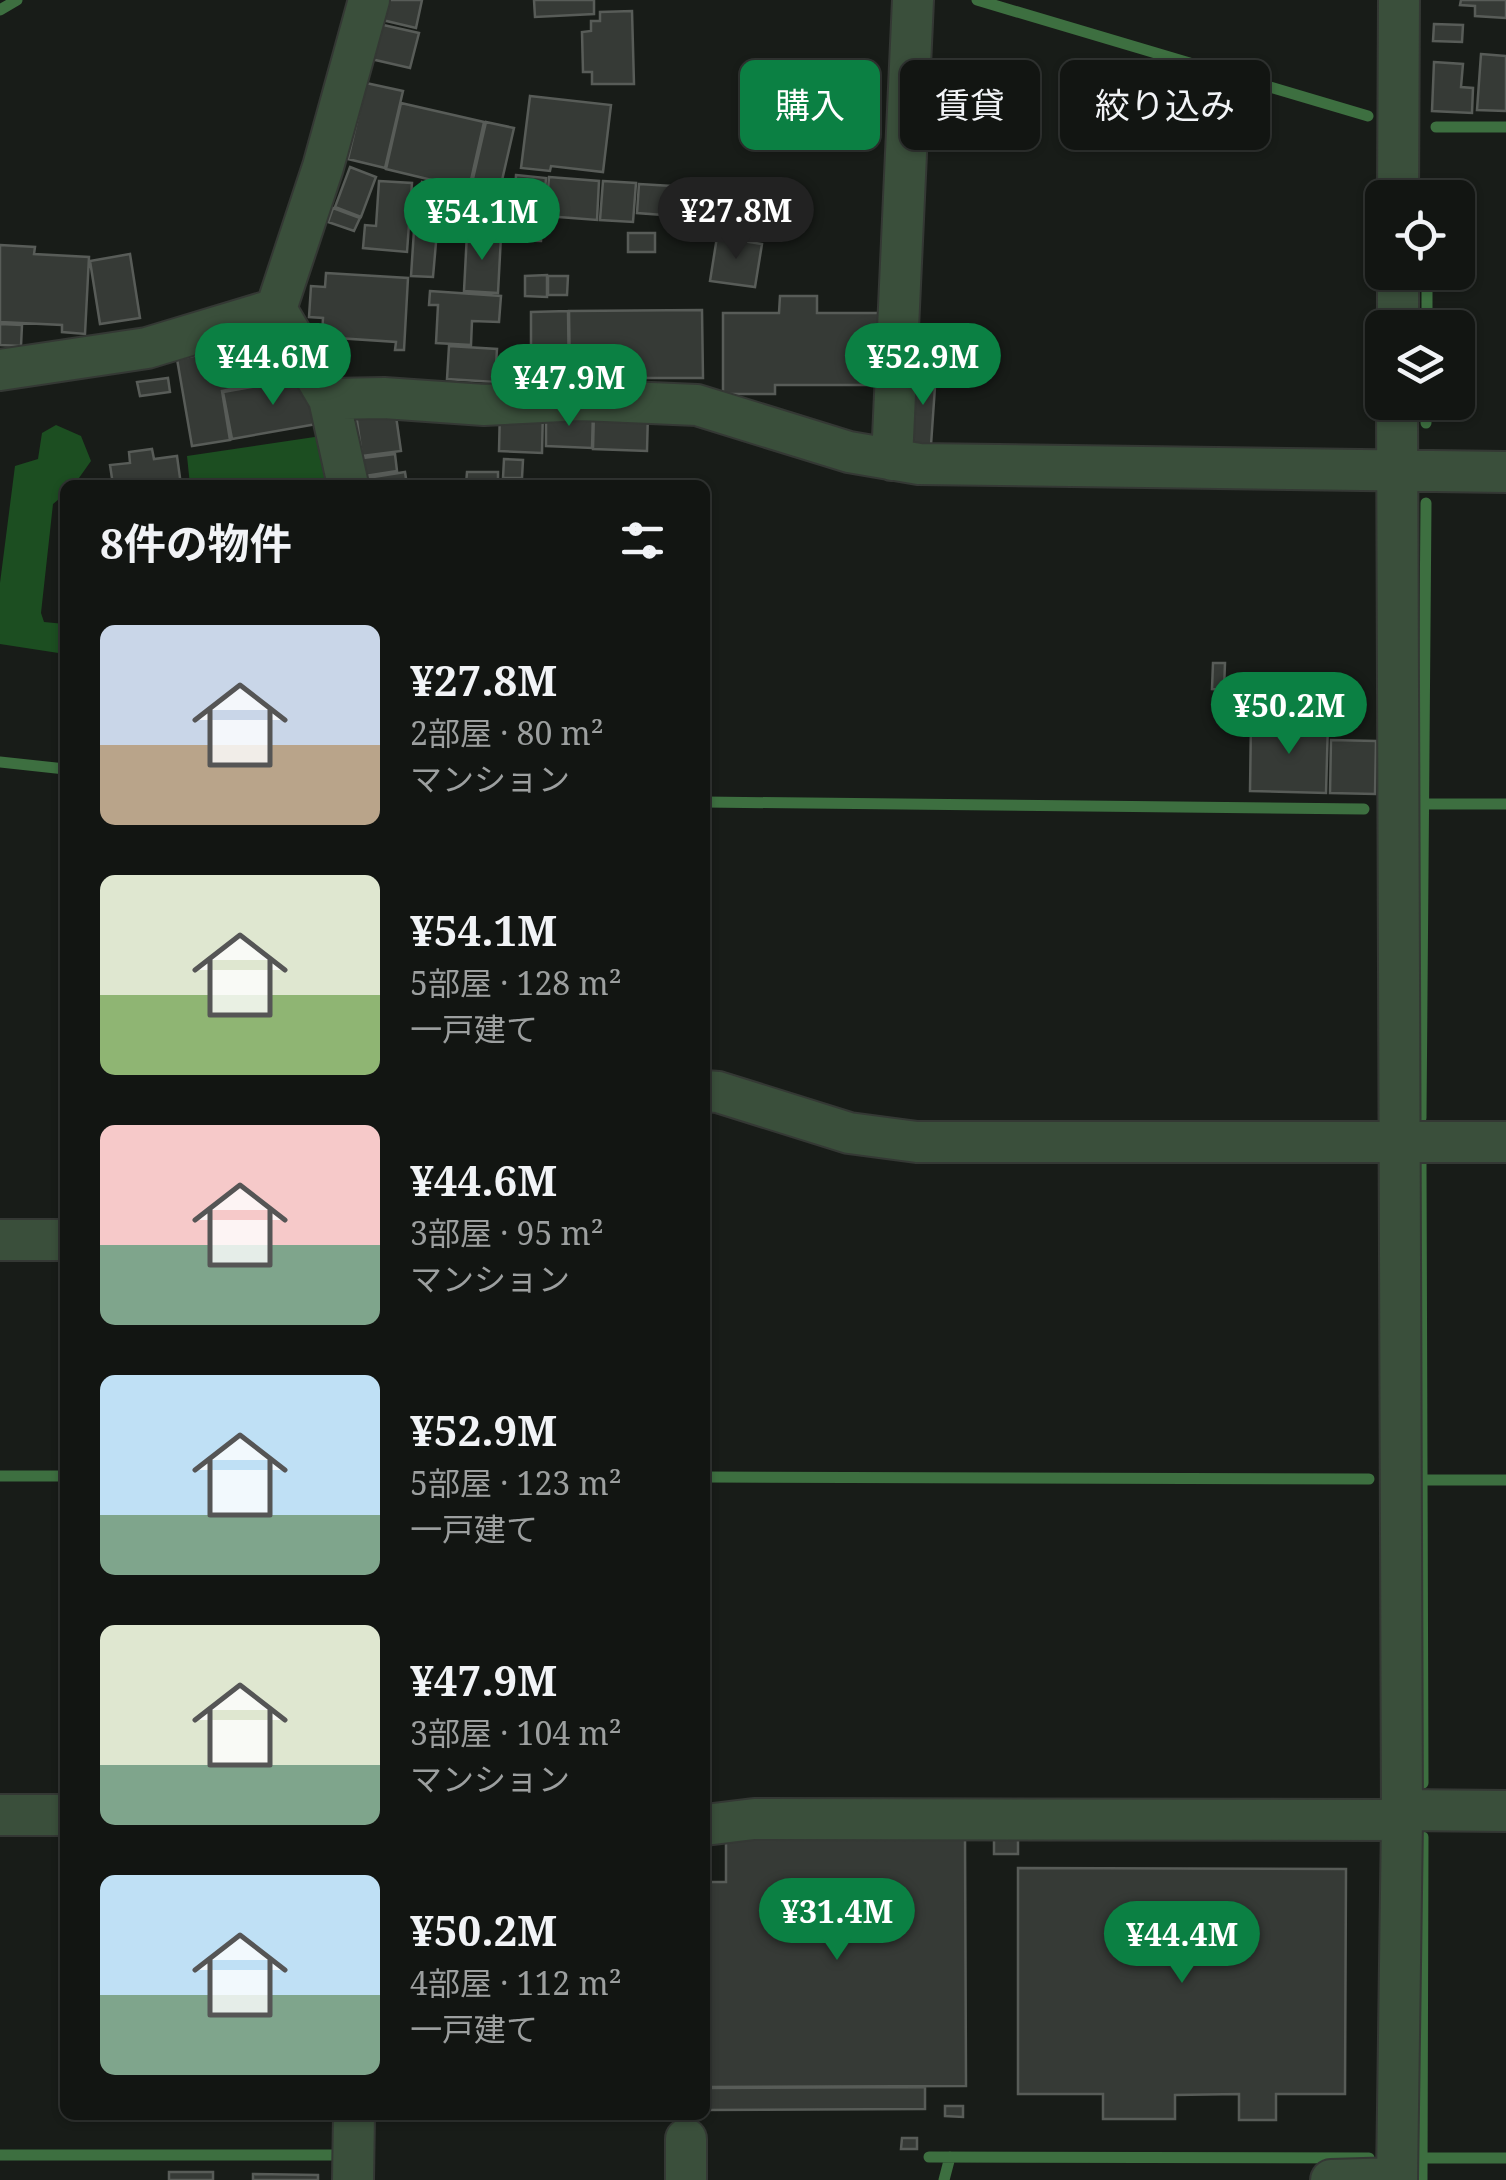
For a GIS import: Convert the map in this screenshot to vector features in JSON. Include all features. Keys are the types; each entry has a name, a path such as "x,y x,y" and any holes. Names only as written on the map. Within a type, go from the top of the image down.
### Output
{"street":[{"path":"347,480 329,400 276,309 323,166 368,0"},
{"path":"892,460 913,0"},
{"path":"1398,0 1398,180"},
{"path":"0,370 146,348 276,309"},
{"path":"329,400 384,398 484,405 581,400 698,404 850,452 919,464 1506,472"},
{"path":"1331,2180 1397,2179 1402,1815 1397,420"},
{"path":"710,1091 849,1133 916,1142 1506,1142"},
{"path":"0,1240 60,1240"},
{"path":"710,1824 1506,1811"},
{"path":"0,1815 60,1814"},
{"path":"353,2180 354,2120"},
{"path":"686,2140 686,2180"}],"green space":[{"path":"56,425 81,436 91,461 78,480 60,480 60,498 53,504 41,613 44,622 60,624 60,653 0,644 0,583 15,466 38,459 42,433"},
{"path":"328,435 338,480 189,480 187,456"}],"building":[{"path":"383,0 422,0 416,28 378,19"},
{"path":"534,0 594,0 594,14 535,17"},
{"path":"1461,0 1506,0 1506,18 1475,16 1475,6 1460,5"},
{"path":"632,11 634,84 592,84 592,72 583,72 582,32 591,31 591,21 600,21 600,12"},
{"path":"379,24 419,33 410,68 371,59"},
{"path":"1434,24 1463,25 1462,42 1433,41"},
{"path":"1481,54 1506,56 1506,111 1477,110"},
{"path":"1434,62 1463,64 1461,87 1473,88 1472,113 1432,111"},
{"path":"366,83 403,91 385,168 348,159"},
{"path":"530,96 611,105 603,172 551,166 550,171 521,168"},
{"path":"401,103 484,122 469,189 386,169"},
{"path":"486,122 514,128 500,189 472,183"},
{"path":"350,167 376,177 361,217 335,207"},
{"path":"516,175 546,178 541,241 512,240"},
{"path":"549,177 599,181 597,220 546,216"},
{"path":"379,181 412,183 407,252 363,248 365,225 376,226"},
{"path":"603,181 636,183 633,222 600,220"},
{"path":"422,182 472,193 463,231 413,220"},
{"path":"639,184 705,188 703,218 637,213"},
{"path":"333,208 360,218 354,231 328,222"},
{"path":"414,230 437,231 433,277 411,276"},
{"path":"467,233 501,236 498,293 464,291"},
{"path":"628,233 655,233 655,252 628,252"},
{"path":"717,237 762,244 755,287 710,281"},
{"path":"0,245 35,247 34,254 89,257 85,334 62,332 62,325 0,322"},
{"path":"130,254 140,318 100,324 90,261"},
{"path":"326,273 408,278 404,350 395,350 396,342 322,337 323,318 309,317 311,286 325,287"},
{"path":"547,275 547,297 525,296 525,276"},
{"path":"548,276 568,276 567,295 548,295"},
{"path":"430,291 501,296 499,322 472,321 471,345 436,343 438,305 429,305"},
{"path":"780,296 817,296 817,313 892,313 892,385 775,385 775,394 723,394 723,313 779,313"},
{"path":"702,310 703,378 614,378 613,383 570,383 569,311"},
{"path":"568,311 569,380 531,380 531,312"},
{"path":"0,324 22,325 21,346 0,345"},
{"path":"449,346 497,349 495,382 447,379"},
{"path":"242,347 247,374 238,376 240,387 222,391 230,440 192,446 177,359"},
{"path":"915,371 936,372 931,445 910,443"},
{"path":"308,377 328,422 232,439 223,392"},
{"path":"168,378 170,392 140,396 137,382"},
{"path":"395,409 401,451 362,456 356,414"},
{"path":"500,409 543,410 542,453 499,451"},
{"path":"546,411 593,412 592,448 546,446"},
{"path":"594,411 648,413 647,451 593,449"},
{"path":"152,449 154,459 177,456 180,480 112,480 110,465 130,463 129,452"},
{"path":"395,454 397,471 365,476 363,458"},
{"path":"504,459 523,460 522,478 503,478"},
{"path":"405,472 406,480 367,480"},
{"path":"467,472 498,472 498,480 466,480"},
{"path":"1213,663 1225,663 1224,690 1212,689"},
{"path":"1253,695 1328,697 1328,722 1252,720"},
{"path":"1251,721 1328,723 1326,793 1250,791"},
{"path":"1331,740 1376,741 1375,794 1330,793"},
{"path":"965,1836 966,2086 710,2087 710,1882 726,1882 726,1837"},
{"path":"994,1839 1018,1839 1018,1854 994,1854"},
{"path":"1018,1868 1346,1869 1345,2094 1276,2094 1276,2120 1239,2120 1239,2094 1175,2095 1175,2119 1103,2119 1103,2094 1018,2094"},
{"path":"925,2087 925,2109 710,2110 710,2088"},
{"path":"945,2106 963,2106 963,2117 945,2116"},
{"path":"902,2138 917,2138 917,2149 901,2149"},
{"path":"169,2172 213,2172 213,2180 169,2180"},
{"path":"253,2174 318,2175 318,2180 253,2180"}],"waterway":[{"path":"0,10 17,0"},
{"path":"977,0 1368,116"},
{"path":"1436,127 1506,127"},
{"path":"1427,290 1427,310"},
{"path":"1421,1118 1426,503"},
{"path":"0,762 60,768"},
{"path":"710,802 1364,809"},
{"path":"1424,804 1506,804"},
{"path":"1421,1160 1423,1783"},
{"path":"0,1476 60,1476"},
{"path":"710,1477 1369,1479"},
{"path":"1422,1480 1506,1480"},
{"path":"1422,2180 1423,1837"},
{"path":"0,2155 333,2155"},
{"path":"929,2157 1369,2158"},
{"path":"944,2180 950,2157"},
{"path":"1422,2158 1506,2158"}]}
